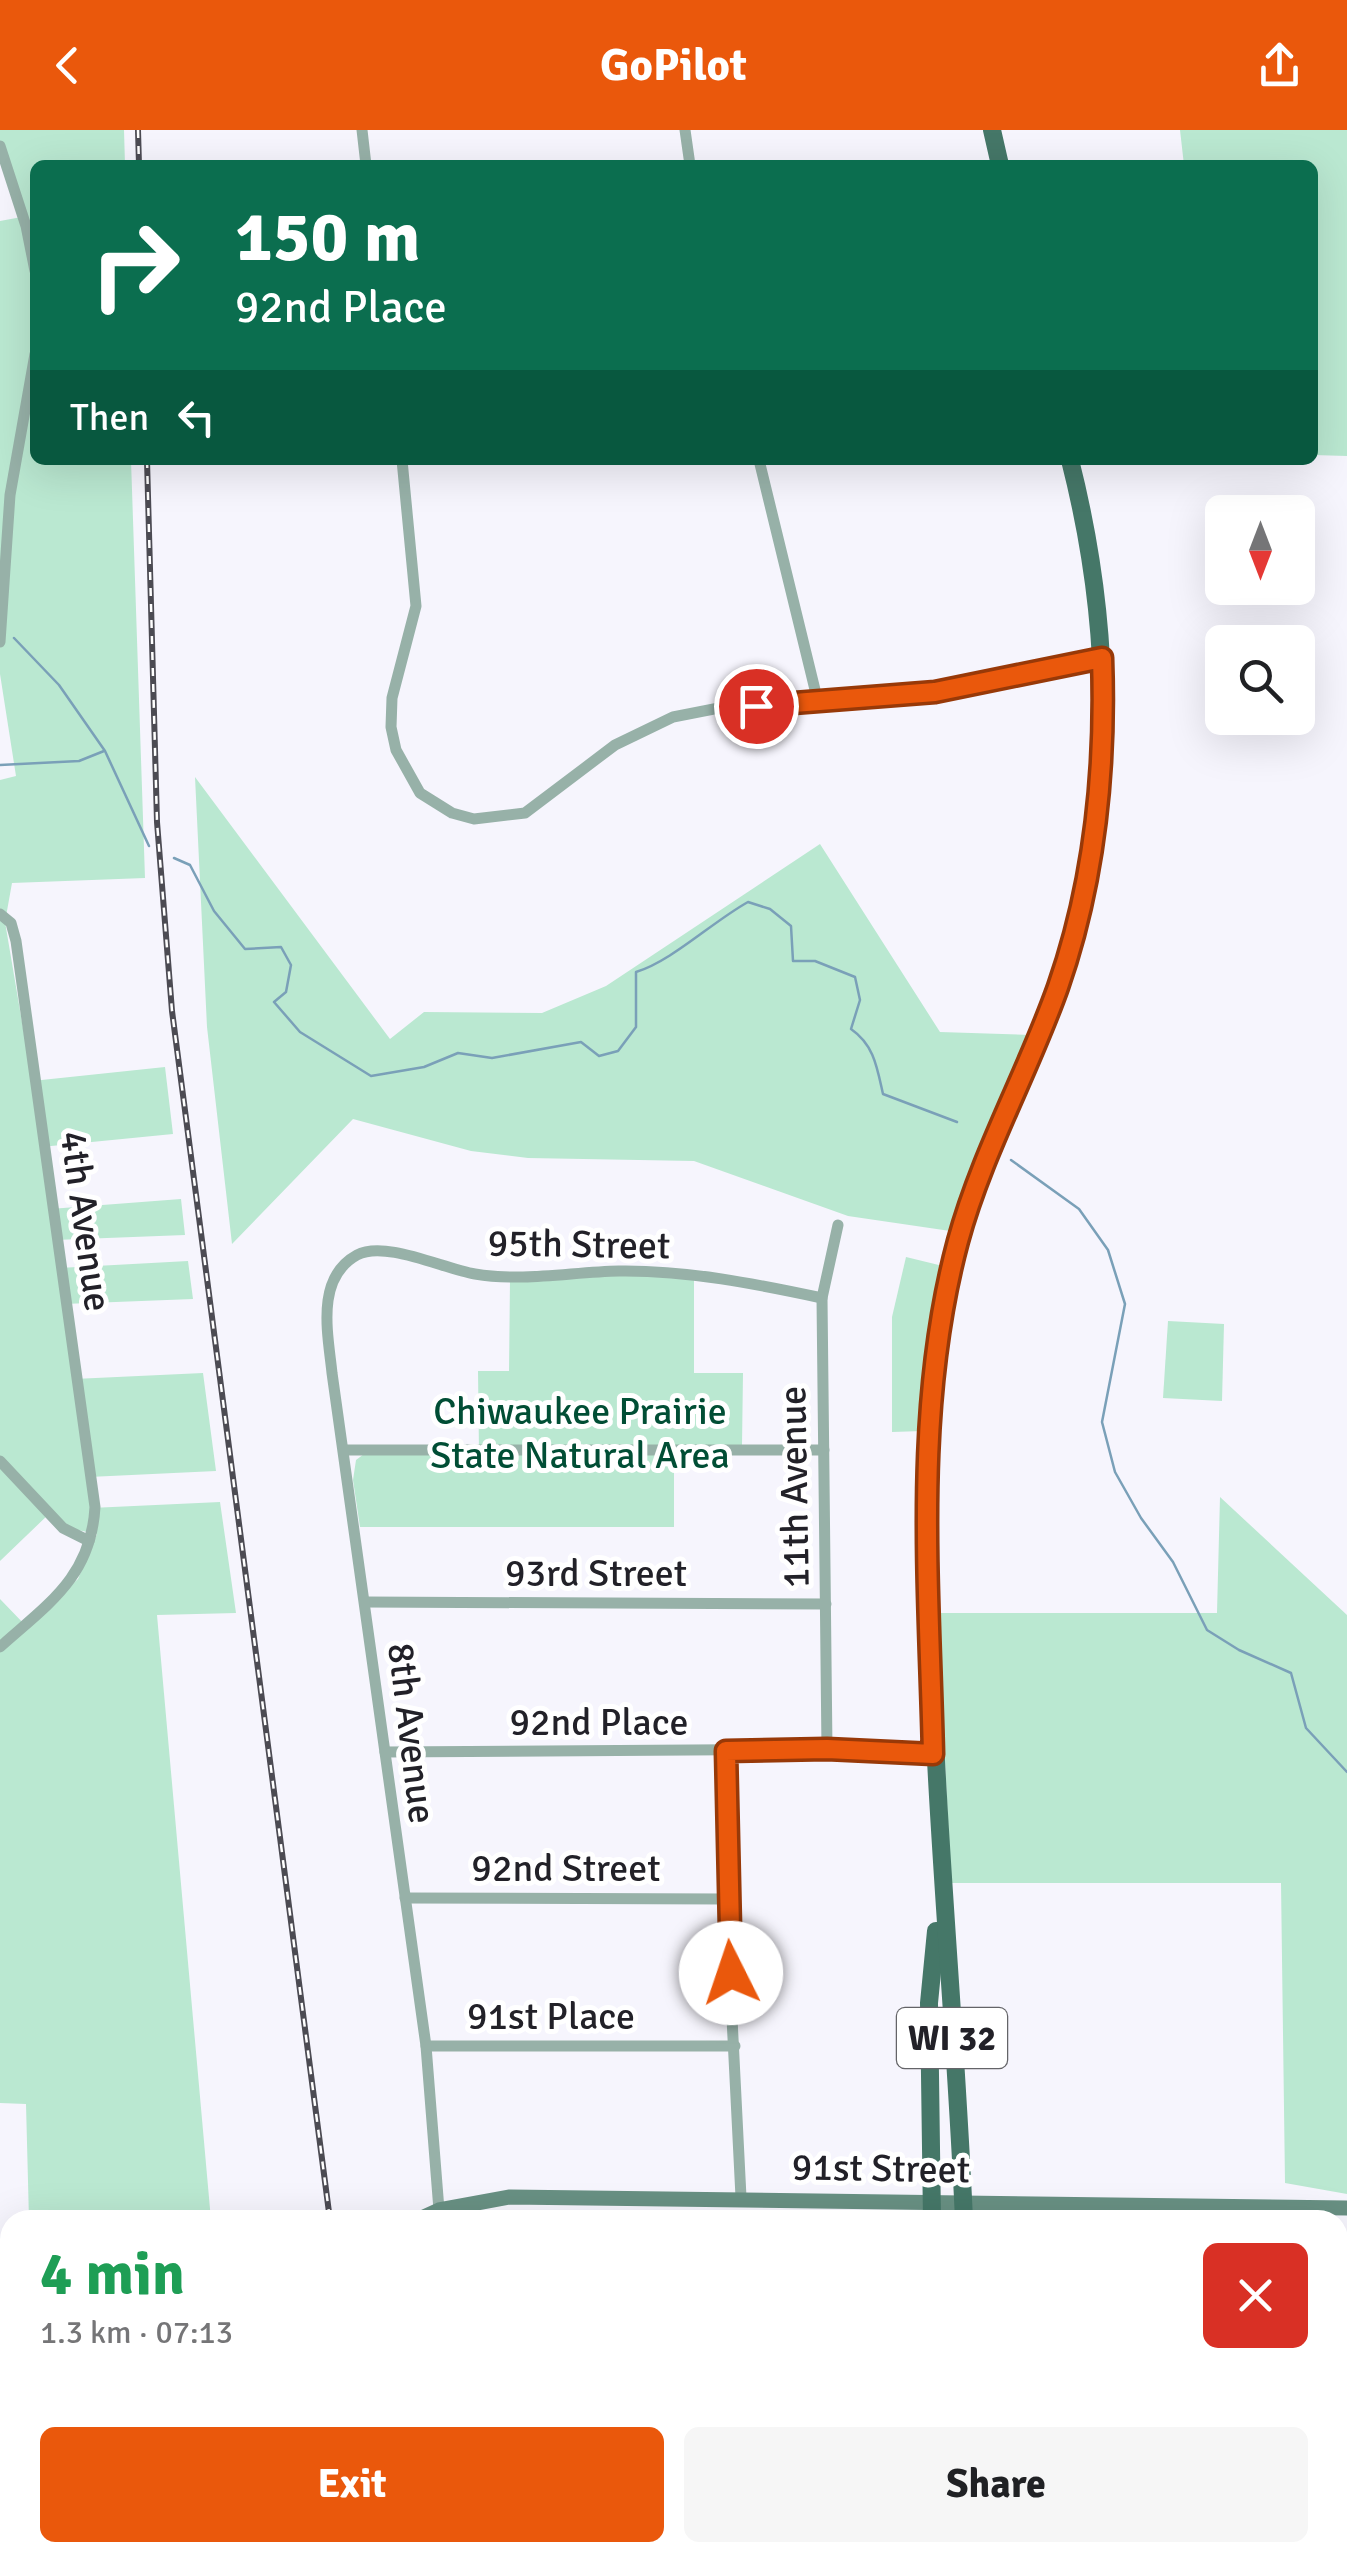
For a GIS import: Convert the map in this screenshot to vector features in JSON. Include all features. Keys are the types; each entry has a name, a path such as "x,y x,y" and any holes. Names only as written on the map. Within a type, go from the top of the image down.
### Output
{"main road":[{"path":"992,130 999,160"},
{"name":"WI 32","path":"963,2210 933,1754 930,1389 938,1331 959,1239 1058,988 1078,924 1094,841 1104,739 1102,658 1094,570 1071,465"},
{"name":"WI 32","path":"931,2210 929,2004 941,1874"}],"street":[{"path":"362,130 365,160"},
{"path":"684,130 689,160"},
{"path":"0,146 30,246"},
{"path":"0,642 10,495 30,382"},
{"path":"402,465 416,606 392,698 391,727 396,750 420,793 452,813 474,819 526,813 615,745 672,717 724,707 935,692 1102,658"},
{"path":"760,465 818,702"},
{"name":"4th Avenue","path":"0,914 11,922 16,941 80,1386 95,1507 89,1541"},
{"name":"11th Avenue","path":"827,1749 822,1298 838,1225"},
{"name":"95th Street","path":"342,1266 361,1253 384,1250 474,1274 515,1278 619,1271 678,1273 822,1298"},
{"name":"8th Avenue","path":"342,1266 329,1292 326,1320 393,1830 426,2046 439,2210"},
{"path":"346,1450 824,1450"},
{"path":"0,1462 63,1528 89,1541 75,1577 65,1589 0,1646"},
{"name":"93rd Street","path":"365,1602 826,1604"},
{"name":"92nd Place","path":"385,1752 827,1749 933,1754"},
{"path":"726,1751 726,1899 741,2198"},
{"name":"92nd Street","path":"405,1898 726,1899"},
{"name":"91st Place","path":"426,2046 736,2046"},
{"name":"91st Street","path":"439,2210 510,2197 741,2198 916,2210"},
{"name":"91st Street","path":"1294,2210 1347,2208"}],"green space":[{"path":"0,130 124,130 125,160 30,160 30,465 131,465 145,878 12,883 5,922 32,1081 165,1067 173,1134 41,1147 50,1209 181,1199 185,1235 55,1240 59,1268 188,1261 193,1299 64,1304 74,1379 203,1373 216,1471 89,1477 91,1508 220,1502 236,1613 157,1615 210,2210 29,2210 26,2104 0,2103 0,1599 26,1626 78,1579 97,1534 73,1529 51,1512 0,1561 0,780 16,776 0,674 0,221 27,216 0,161"},
{"path":"1180,130 1347,130 1347,456 1318,455 1318,160 1183,160"},
{"path":"195,777 390,1039 424,1012 542,1013 606,986 820,844 940,1032 1032,1035 957,1232 848,1216 694,1161 528,1158 471,1151 353,1119 232,1244 207,1027"},
{"path":"906,1257 947,1267 923,1431 892,1432 892,1317"},
{"name":"Chiwaukee Prairie State Natural Area","path":"634,1275 694,1279 694,1373 743,1373 742,1445 674,1446 674,1527 360,1527 353,1480 356,1460 364,1454 479,1453 478,1371 509,1371 510,1280"},
{"path":"1168,1321 1224,1324 1222,1401 1163,1398"},
{"path":"1220,1497 1347,1615 1347,2194 1285,2183 1281,1883 951,1883 938,1613 1217,1613"}],"waterway":[{"path":"14,638 59,685 105,751 149,846"},
{"path":"0,765 79,761 104,751"},
{"path":"174,858 190,865 214,911 245,949 281,947 291,965 286,992 274,1002 300,1032 371,1076 424,1067 458,1053 492,1058 581,1042 599,1056 618,1051 636,1027 636,972 664,959 748,902 770,909 791,926 793,961 815,961 855,977 860,1000 851,1029 870,1049 883,1094 957,1122"},
{"path":"1011,1160 1079,1209 1108,1250 1125,1304 1102,1422 1115,1472 1141,1518 1173,1562 1207,1630 1239,1650 1291,1673 1306,1728 1347,1772"}],"railway":[{"path":"138,130 139,160"},
{"path":"147,465 157,822 172,1011 329,2210"}],"route":[{"path":"731,1973 726,1899 726,1751 827,1749 933,1754 928,1484 930,1389 938,1331 959,1239 1058,988 1078,924 1094,841 1104,739 1102,658 935,692 756,706"}]}
